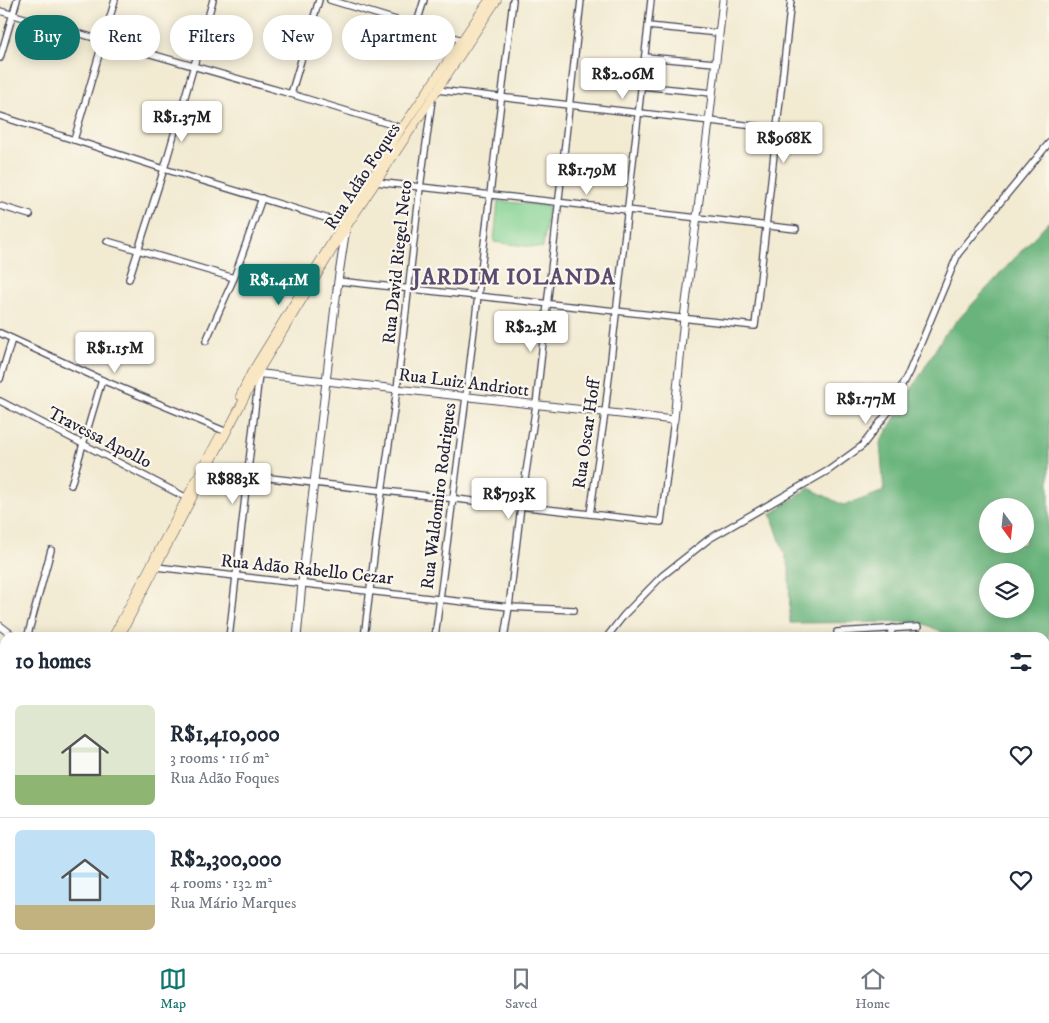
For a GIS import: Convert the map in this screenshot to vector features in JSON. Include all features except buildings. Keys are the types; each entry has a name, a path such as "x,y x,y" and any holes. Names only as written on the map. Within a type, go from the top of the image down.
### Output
{"main road":[{"name":"Rua Adão Foques","path":"115,632 222,430 402,128 489,0"},
{"name":"Rua Adão Foques","path":"344,224 376,182 497,0"},
{"name":"Rua Adão Foques","path":"122,632 256,374"}],"street":[{"path":"0,58 17,0"},
{"path":"111,15 115,0"},
{"path":"129,279 164,170 213,0"},
{"path":"291,94 319,0"},
{"path":"330,0 380,15"},
{"path":"419,15 424,0"},
{"name":"Rua Waldomiro Rodrigues","path":"436,632 466,397 513,0"},
{"path":"505,632 536,405 581,0"},
{"name":"Rua Oscar Hoff","path":"590,514 628,212 651,0"},
{"path":"207,471 661,522 723,0"},
{"path":"338,281 409,287 755,326 791,0"},
{"path":"0,11 90,37"},
{"path":"648,26 719,33"},
{"path":"455,38 462,40"},
{"path":"160,57 291,94 402,128"},
{"path":"645,57 715,63"},
{"path":"74,140 97,60"},
{"path":"641,86 712,93"},
{"path":"437,90 808,132"},
{"name":"Rua David Riegel Neto","path":"365,632 397,389 432,98"},
{"path":"0,116 164,170 344,224 328,381 302,583 298,632"},
{"path":"611,632 624,615 662,576 710,539 829,470 862,446 890,411 909,372 958,254 1049,143"},
{"path":"376,182 628,212 766,225 796,230"},
{"path":"206,341 234,278 262,198"},
{"path":"0,206 30,215"},
{"path":"107,240 234,278"},
{"path":"0,333 102,380 222,430"},
{"path":"0,379 12,339"},
{"path":"230,632 256,374"},
{"name":"Rua Luiz Andriott","path":"256,374 674,420"},
{"path":"71,485 102,380"},
{"name":"Travessa Apollo","path":"0,401 186,498"},
{"path":"29,632 51,550"},
{"name":"Rua Adão Rabello Cezar","path":"156,567 509,607 574,610"},
{"path":"837,632 918,627"},
{"path":"891,632 893,628"}],"green space":[{"path":"498,201 548,206 543,248 494,242"},
{"path":"1049,221 1049,632 942,632 920,622 790,623 789,567 771,514 809,488 843,505 884,491 880,443 944,335"}],"district":[{"name":"JARDIM IOLANDA","path":"514,276"}]}
